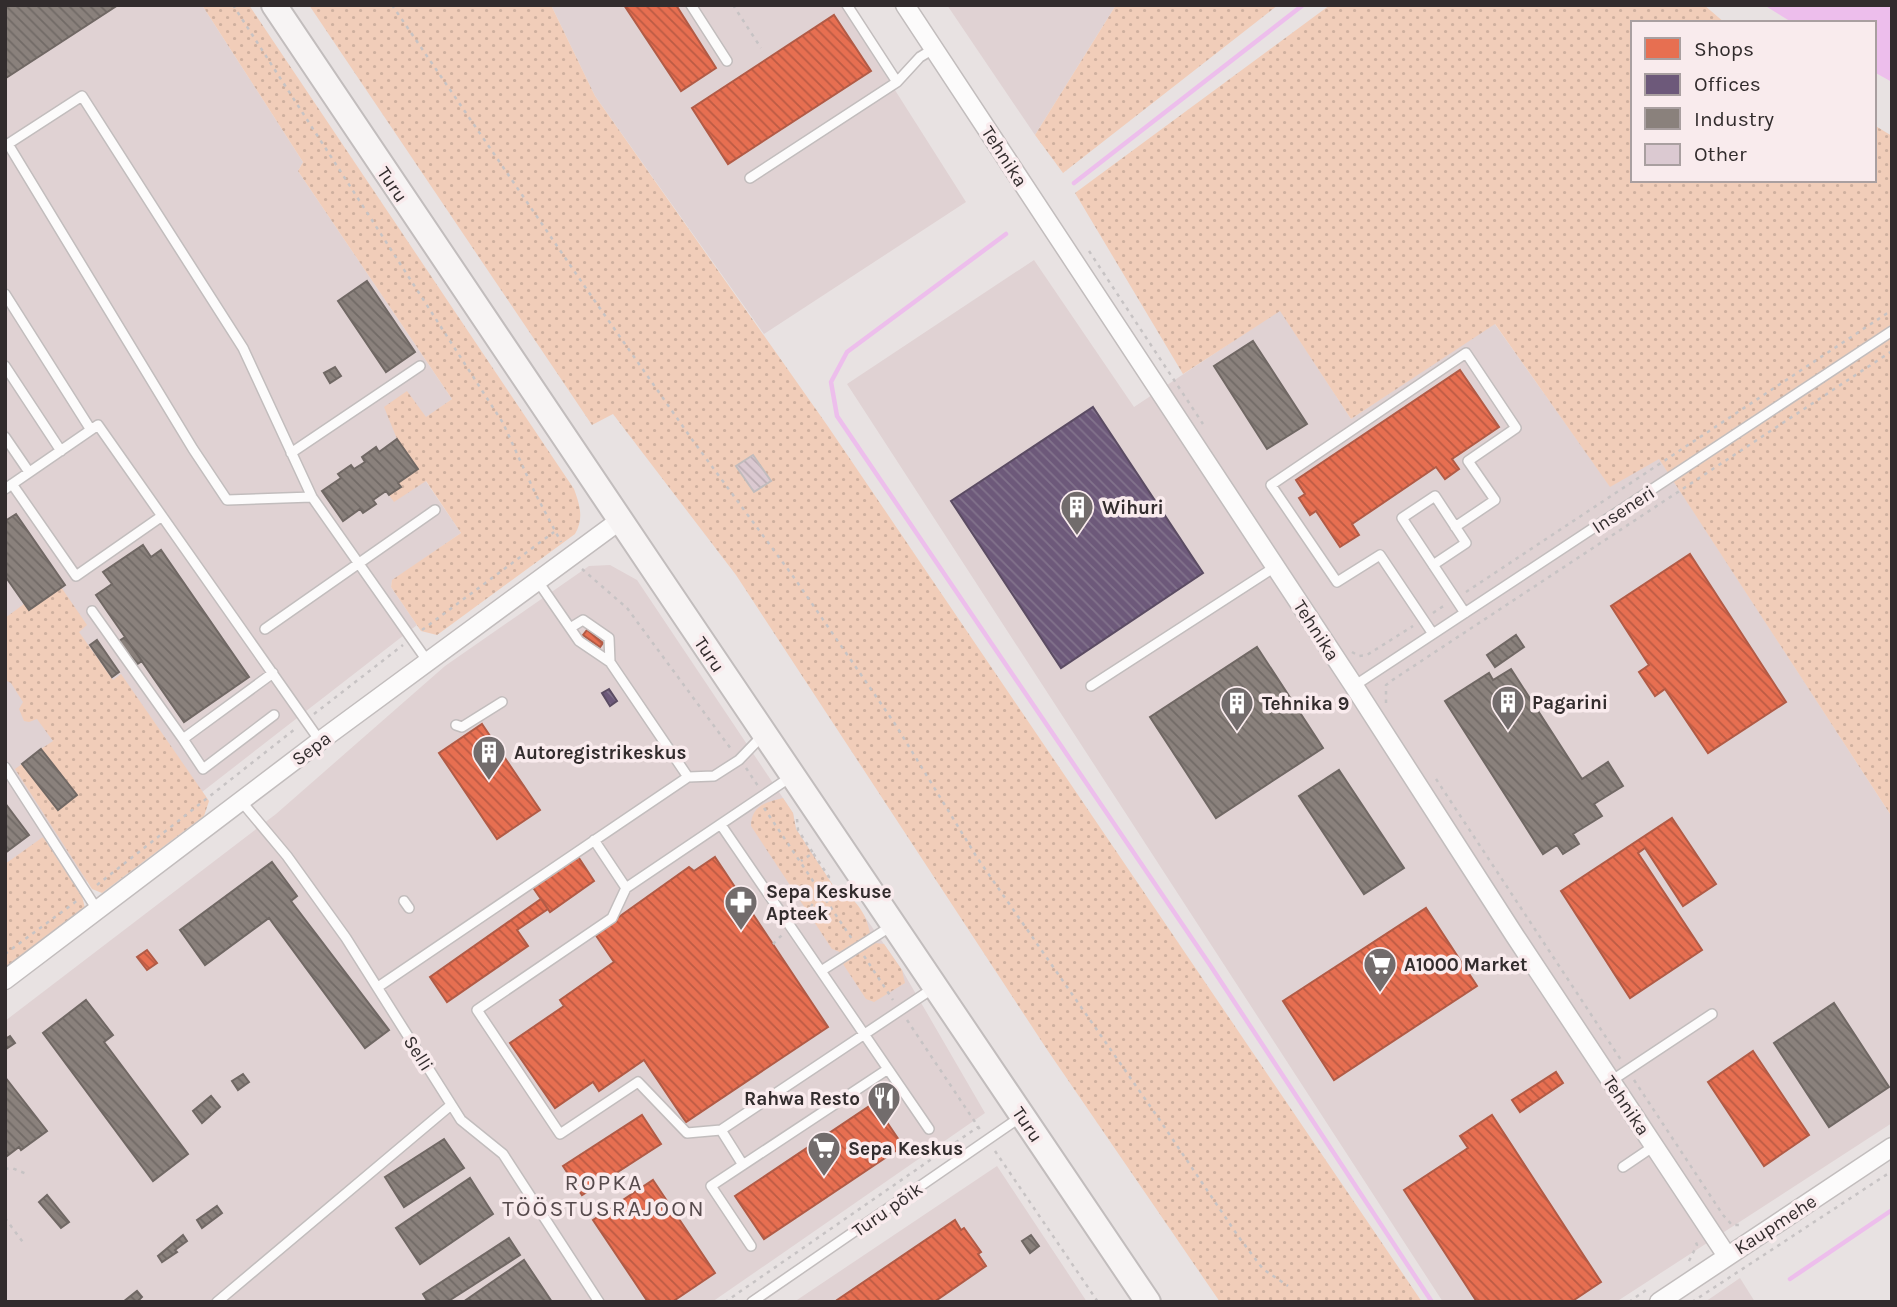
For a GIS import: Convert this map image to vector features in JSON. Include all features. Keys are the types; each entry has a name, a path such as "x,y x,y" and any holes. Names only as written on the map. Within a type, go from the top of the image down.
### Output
{"main road":[{"name":"Turu","path":"274,5 619,521 794,775 1148,1302"}],"street":[{"name":"Tehnika","path":"905,5 1727,1256"},
{"name":"Sepa","path":"5,980 320,741 619,521"},
{"name":"Kaupmehe","path":"1654,1295 1727,1256 1892,1147"}],"lane":[{"path":"691,5 727,61"},
{"path":"846,5 897,82"},
{"path":"750,178 897,82 920,57 934,48"},
{"path":"312,497 227,500 193,449 8,144 82,96 243,348 312,497 428,662"},
{"path":"5,294 92,430"},
{"name":"Inseneri","path":"1354,686 1892,331"},
{"path":"1433,634 1380,555 1337,582 1271,485 1465,354 1516,428 1468,461 1495,500 1455,527"},
{"path":"5,366 61,451"},
{"path":"291,453 420,366"},
{"path":"162,516 76,576 8,487 98,425 273,673 320,741"},
{"path":"5,437 29,472"},
{"path":"1433,565 1466,543 1435,496 1402,518 1433,565 1465,613"},
{"path":"265,629 436,510"},
{"path":"1091,687 1275,567"},
{"path":"537,580 579,640 610,662 688,777"},
{"path":"92,611 203,769 274,715"},
{"path":"570,628 583,620 609,638 610,662"},
{"path":"183,740 273,673"},
{"path":"456,725 462,727 502,702"},
{"path":"378,987 688,777 714,776 739,760 765,733"},
{"path":"5,767 99,911"},
{"path":"794,775 626,888 612,918 477,1010 560,1134 638,1082 687,1133 721,1130 935,987"},
{"name":"Selli","path":"241,802 287,856 378,987 461,1120 503,1154 599,1302"},
{"path":"721,825 929,1129"},
{"path":"594,840 626,888"},
{"path":"821,971 893,925"},
{"path":"1611,1081 1712,1014"},
{"path":"751,1246 711,1186 888,1069"},
{"path":"217,1302 452,1105"},
{"name":"Turu põik","path":"752,1302 1023,1116"},
{"path":"721,1130 743,1165"},
{"path":"1623,1167 1654,1146"}],"path":[{"path":"233,5 503,423 569,556 594,582 627,608 759,786 759,799 800,862 1098,1302"},
{"path":"392,5 600,308 795,579 879,701 978,859 1238,1236 1263,1269 1288,1286"},
{"path":"733,5 761,48"},
{"path":"1391,711 1385,692 1386,685 1394,679 1892,351"},
{"path":"5,954 87,893 411,638 555,532"},
{"path":"1429,769 1723,1215 1731,1225 1742,1226 1754,1220"},
{"path":"773,944 809,909 829,877 799,830 796,817"},
{"path":"800,862 813,853"},
{"path":"724,1302 979,1127"},
{"path":"5,1169 12,1168 29,1175"},
{"path":"1692,1302 1892,1171"},
{"path":"5,1218 25,1245"},
{"path":"1688,1262 1696,1245 1693,1232"},
{"path":"1629,1302 1654,1295"}],"shaded area":[{"path":"5,5 202,5 303,162 298,171 452,399 397,439 461,533 392,581 391,587 417,625 5,945"},
{"path":"202,5 249,5 574,489 580,512 575,534 437,635 421,631 391,587 392,580 461,533 426,481 394,502 389,495 400,487 398,483 418,469 397,439 384,407 407,391 426,417 452,399 298,171 303,162"},
{"path":"309,5 551,5 595,96 827,425 1422,1302 1220,1302 1048,1051 736,575 613,414 592,425"},
{"path":"551,5 841,5 966,202 764,334 595,96"},
{"path":"947,5 1116,5 1035,135"},
{"path":"1116,5 1278,5 1063,173 1035,135"},
{"path":"1330,5 1704,5 1723,21 1631,21 1631,182 1876,182 1876,126 1892,136 1892,817 1659,459 1610,487 1495,324 1351,419 1280,311 1183,374 1075,193"},
{"path":"1764,5 1892,5 1892,82 1876,73 1876,21 1790,21"},
{"path":"1034,260 1134,407 1280,310 1351,419 1494,323 1610,486 1659,458 1892,817 1892,1123 1616,1302 1443,1302 847,384"},
{"path":"610,565 637,580 793,813 796,829 836,890 849,894 902,970 985,1113 712,1302 5,1302 5,1021 276,814 445,666 589,566"},
{"path":"61,587 87,625 79,632 113,680 121,674 209,801 204,816 102,893 92,889 15,769 22,764 58,810 77,795 41,749 53,741 37,719 24,721 19,709 23,702 11,683 5,680 5,618 24,604 29,610"},
{"path":"783,798 793,813 796,829 836,890 849,896 866,919 870,933 840,952 832,949 751,826 757,809 765,803"},
{"path":"43,837 82,896 85,908 5,968 5,864"},
{"path":"875,943 884,944 902,970 905,983 874,1002 866,999 843,964"},
{"path":"997,1166 1087,1302 794,1302"},
{"path":"1740,1278 1755,1302 1705,1302"}],"building: Shops":[{"path":"624,5 676,5 716,68 681,91"},
{"path":"834,15 871,71 728,164 692,108"},
{"path":"1460,370 1499,427 1452,459 1459,469 1445,479 1436,467 1352,524 1359,535 1340,547 1316,511 1310,515 1299,498 1305,494 1296,480"},
{"path":"1690,554 1786,702 1708,753 1665,689 1655,696 1639,672 1649,665 1611,606"},
{"path":"587,630 603,643 600,647 583,635"},
{"name":"Autoregistrikeskus","path":"482,724 540,810 497,839 439,753"},
{"path":"1672,818 1716,884 1683,906 1645,848 1638,853 1702,950 1630,998 1561,891"},
{"path":"577,855 594,881 550,912 532,886"},
{"path":"715,857 828,1027 686,1122 644,1060 599,1091 593,1082 555,1108 510,1043 564,1006 560,1000 614,962 595,934 689,867 694,871"},
{"path":"541,899 548,909 517,930 528,946 447,1002 430,977"},
{"name":"A1000 Market","path":"1426,908 1477,986 1334,1080 1283,1001"},
{"path":"147,950 157,963 147,970 137,957"},
{"path":"1753,1051 1809,1135 1764,1166 1708,1082"},
{"path":"1556,1072 1563,1083 1520,1112 1512,1100"},
{"path":"874,1103 903,1146 764,1239 735,1196"},
{"path":"642,1115 661,1144 582,1195 563,1166"},
{"path":"1492,1115 1601,1282 1571,1302 1477,1302 1404,1190 1468,1148 1460,1136"},
{"path":"653,1180 715,1273 672,1302 648,1302 593,1220"},
{"path":"955,1220 981,1252 978,1254 986,1266 934,1302 838,1302 837,1300"}],"building: Offices":[{"name":"Wihuri","path":"1093,407 1203,573 1061,668 951,501"},
{"path":"609,689 617,701 610,706 602,693"}],"building: Industry":[{"path":"5,5 118,5 6,78"},
{"path":"367,281 415,352 386,372 338,301"},
{"path":"1253,341 1307,424 1267,449 1214,366"},
{"path":"335,367 341,376 330,383 324,373"},
{"path":"397,439 418,469 398,483 401,487 389,495 386,491 373,500 376,504 363,513 360,509 343,521 322,491 341,478 338,474 351,465 354,469 365,462 362,457 376,447 379,452"},
{"path":"16,514 65,585 29,610 5,576 5,521"},
{"path":"143,545 151,557 161,550 249,677 184,722 96,595 112,584 103,572"},
{"path":"1516,635 1524,647 1495,667 1487,655"},
{"path":"125,637 142,661 133,667 116,643"},
{"path":"97,640 119,672 112,677 90,645"},
{"name":"Tehnika 9","path":"1257,647 1323,748 1216,818 1150,717"},
{"name":"Pagarini","path":"1511,669 1582,779 1608,762 1623,786 1594,804 1602,816 1573,834 1579,844 1563,854 1557,845 1543,854 1445,701 1489,673 1493,680"},
{"path":"41,749 77,795 58,810 22,764"},
{"path":"1339,770 1404,868 1364,894 1299,796"},
{"path":"5,803 29,835 5,853"},
{"path":"272,862 297,896 291,901 389,1030 365,1048 269,918 205,965 180,930"},
{"path":"86,1000 113,1035 104,1042 188,1154 153,1181 43,1033"},
{"path":"1834,1003 1889,1087 1829,1127 1774,1043"},
{"path":"10,1036 15,1043 6,1049 5,1039"},
{"path":"243,1074 249,1082 238,1090 232,1081"},
{"path":"5,1077 47,1131 21,1150 19,1147 7,1156 5,1153"},
{"path":"211,1096 220,1107 202,1123 193,1111"},
{"path":"444,1139 464,1168 404,1207 385,1177"},
{"path":"470,1178 493,1214 420,1264 396,1228"},
{"path":"47,1195 69,1222 61,1228 39,1202"},
{"path":"217,1206 222,1213 202,1228 197,1220"},
{"path":"183,1235 187,1241 162,1262 158,1256"},
{"path":"1031,1235 1039,1246 1030,1253 1022,1241"},
{"path":"509,1238 520,1255 447,1302 428,1302 423,1294"},
{"path":"524,1260 552,1302 463,1302"},
{"path":"137,1291 142,1297 137,1302 123,1302"}],"building: Other":[{"path":"753,455 771,481 754,492 736,466"}],"waterway":[{"path":"1074,183 1303,5"},
{"path":"1006,234 847,352 831,382 837,416 1210,965 1432,1302"},
{"path":"1790,1279 1892,1210"}],"place":[{"name":"Wihuri","path":"1077,537"},
{"name":"Pagarini","path":"1508,732"},
{"name":"Tehnika 9","path":"1237,733"},
{"name":"Autoregistrikeskus","path":"489,782"},
{"name":"Sepa Keskuse Apteek","path":"741,932"},
{"name":"A1000 Market","path":"1380,994"},
{"name":"Rahwa Resto","path":"884,1128"},
{"name":"Sepa Keskus","path":"824,1178"}],"district":[{"name":"ROPKA TÖÖSTUSRAJOON","path":"604,1195"}]}
